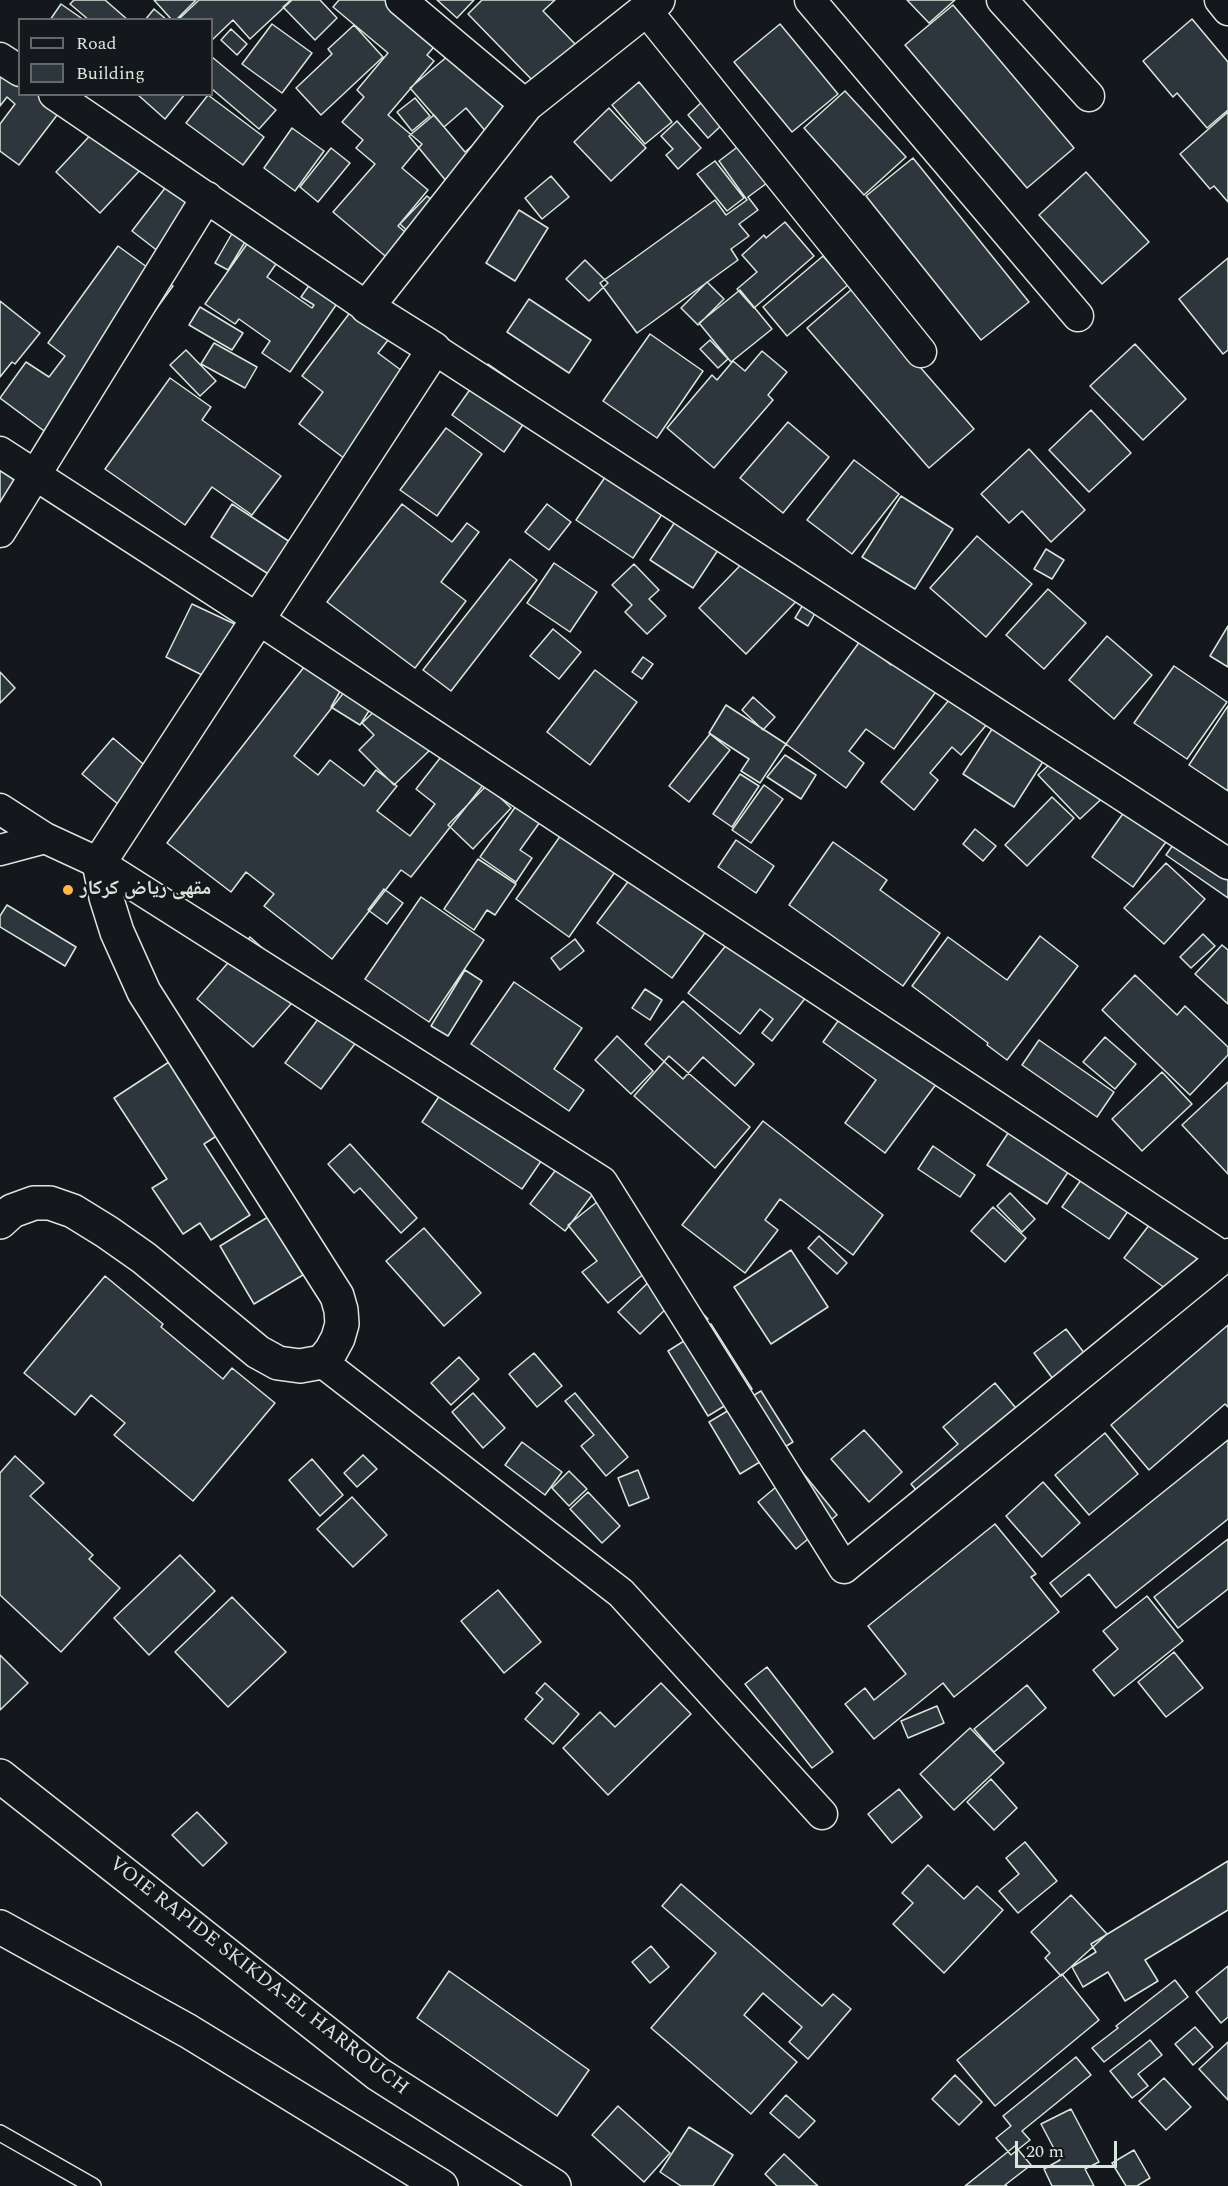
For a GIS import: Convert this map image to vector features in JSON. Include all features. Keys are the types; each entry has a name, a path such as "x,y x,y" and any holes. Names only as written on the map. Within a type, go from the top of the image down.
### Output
{"main road":[{"path":"0,1221 12,1211 27,1204 50,1203 66,1208 107,1232 144,1258 268,1358 278,1363 300,1366 322,1362 332,1351 342,1324 337,1296 144,992 117,932 99,863 434,349 367,307 526,105 652,5"},
{"name":"VOIE RAPIDE SKIKDA-EL HARROUCH","path":"0,1776 378,2074 554,2186"},
{"path":"0,1927 188,2031 441,2186"}],"street":[{"path":"401,0 526,105"},
{"path":"810,0 1078,316"},
{"path":"1002,0 1089,96"},
{"path":"1220,0 1228,10"},
{"path":"652,5 921,352"},
{"path":"0,58 18,70"},
{"path":"57,96 367,307"},
{"path":"0,532 207,197"},
{"path":"434,349 1228,864"},
{"path":"0,452 258,619 1226,1256 844,1568 602,1182 99,863 45,838 0,809"},
{"path":"0,850 45,838"},
{"path":"322,1362 621,1593 822,1814"}],"lane":[{"path":"0,2133 93,2186"}],"building":[{"path":"74,0 105,0 126,18 87,18 70,4"},
{"path":"154,0 196,0 178,18 170,18"},
{"path":"199,0 292,0 250,39 233,20 213,39 213,18 180,18"},
{"path":"291,0 320,0 337,18 315,40 283,7"},
{"path":"339,0 393,0 440,40 427,55 434,61 388,115 422,144 402,168 428,190 398,226 417,242 397,266 333,212 375,164 356,148 363,140 342,122 364,97 357,90 388,53 333,7"},
{"path":"437,0 474,0 457,18"},
{"path":"482,0 555,0 543,11 578,47 537,85 468,14"},
{"path":"907,0 955,0 929,23"},
{"path":"61,4 81,18 51,18"},
{"path":"953,5 1074,148 1027,188 905,45"},
{"path":"154,9 165,18 147,18"},
{"path":"1192,19 1228,62 1228,110 1207,128 1177,93 1173,97 1143,61"},
{"path":"272,24 312,53 282,93 242,64"},
{"path":"780,24 838,94 792,132 734,62"},
{"path":"354,25 383,57 321,115 296,88 332,54 328,49"},
{"path":"231,29 247,44 237,55 221,40"},
{"path":"455,50 525,113 493,140 466,108 444,127 410,88"},
{"path":"0,52 18,66 18,96 59,96 67,102 19,165 0,151 0,124 15,104 7,97 0,106"},
{"path":"213,58 276,110 259,129 213,90"},
{"path":"639,82 672,122 645,144 612,105"},
{"path":"845,91 906,157 864,195 804,128"},
{"path":"139,96 183,96 165,119"},
{"path":"209,96 264,137 243,165 186,123"},
{"path":"415,98 430,116 412,131 397,112"},
{"path":"704,100 724,123 708,138 688,115"},
{"path":"609,108 646,148 611,181 574,142"},
{"path":"1228,112 1228,202 1214,186 1210,189 1180,154"},
{"path":"434,115 465,152 488,132 447,182 409,136"},
{"path":"677,121 701,148 678,169 666,155 673,149 661,136"},
{"path":"99,126 143,167 100,213 56,172"},
{"path":"292,128 324,151 295,191 264,168"},
{"path":"740,145 767,183 748,197 758,210 739,224 749,236 731,249 738,260 637,333 600,283 715,200 726,215 747,200 719,161"},
{"path":"331,148 350,163 318,202 300,187"},
{"path":"913,158 1029,302 981,340 866,196"},
{"path":"715,161 744,198 727,211 697,174"},
{"path":"182,166 223,197 172,262 132,231"},
{"path":"1086,172 1149,242 1102,284 1039,215"},
{"path":"551,176 569,197 542,219 525,198"},
{"path":"427,196 441,208 414,237 400,224"},
{"path":"519,210 548,228 515,281 486,263"},
{"path":"785,222 814,256 754,308 737,289 757,272 742,255 764,235 766,238"},
{"path":"234,230 248,237 228,270 215,263"},
{"path":"256,231 285,251 267,277 312,308 314,305 301,297 320,270 347,289 290,372 262,353 270,341 239,319 235,324 205,304"},
{"path":"118,246 173,286 59,442 0,398 26,362 49,377 65,356 48,343"},
{"path":"823,256 848,285 787,336 763,307"},
{"path":"1228,258 1228,350 1223,354 1179,299"},
{"path":"585,260 608,283 589,301 566,279"},
{"path":"707,282 724,299 698,325 681,308"},
{"path":"852,289 974,429 929,468 807,328"},
{"path":"740,290 772,329 731,362 699,323"},
{"path":"361,298 399,326 378,353 421,385 357,468 299,424 323,392 302,376"},
{"path":"529,299 591,340 569,373 507,332"},
{"path":"0,301 40,333 15,364 12,362 0,377"},
{"path":"200,307 243,333 232,350 189,325"},
{"path":"650,334 703,371 657,438 603,401"},
{"path":"710,340 728,359 718,368 700,349"},
{"path":"214,343 257,367 245,388 201,364"},
{"path":"1135,344 1186,399 1143,440 1090,386"},
{"path":"186,350 216,381 200,396 170,365"},
{"path":"762,351 787,372 768,395 773,400 714,468 667,428 712,375 717,380 733,361 745,371"},
{"path":"488,364 540,400 504,452 452,415"},
{"path":"170,378 211,407 202,420 281,476 252,515 212,487 185,525 105,469"},
{"path":"1091,410 1131,453 1089,492 1049,450"},
{"path":"788,422 829,457 783,513 740,478"},
{"path":"446,428 482,454 437,516 400,490"},
{"path":"1029,449 1085,510 1051,542 1022,511 1009,523 981,494"},
{"path":"854,460 899,494 852,554 807,520"},
{"path":"0,463 34,486 0,537"},
{"path":"614,464 670,502 633,558 576,520"},
{"path":"901,496 953,529 915,589 862,557"},
{"path":"232,504 290,542 290,588 211,537"},
{"path":"402,504 452,542 467,523 479,532 441,582 466,601 415,668 327,602"},
{"path":"547,504 571,522 549,550 525,532"},
{"path":"675,522 718,550 693,588 650,560"},
{"path":"977,536 1032,584 986,637 930,588"},
{"path":"760,545 807,590 746,654 699,608"},
{"path":"1046,549 1064,560 1052,579 1034,569"},
{"path":"510,559 537,580 451,691 423,670"},
{"path":"554,563 597,592 570,632 527,603"},
{"path":"634,564 659,590 649,599 666,616 647,634 625,612 632,605 612,585"},
{"path":"1048,589 1086,623 1044,669 1006,635"},
{"path":"807,598 819,606 808,626 795,618"},
{"path":"192,604 241,627 214,681 166,657"},
{"path":"1228,626 1228,667 1210,656"},
{"path":"553,629 581,652 559,679 530,656"},
{"path":"868,630 876,653 891,665 904,647 946,678 894,749 866,729 849,751 864,763 846,788 786,744"},
{"path":"1107,636 1152,675 1114,719 1069,680"},
{"path":"643,657 653,664 642,679 632,672"},
{"path":"308,662 345,691 294,756 318,775 330,760 364,786 376,770 397,786 377,811 410,836 435,804 416,789 444,753 484,784 411,877 401,870 332,959 264,906 274,894 246,872 231,892 167,843"},
{"path":"1174,666 1227,702 1187,759 1134,723"},
{"path":"595,670 637,702 590,765 547,732"},
{"path":"0,672 15,688 0,703"},
{"path":"342,688 372,706 360,725 331,707"},
{"path":"959,688 994,716 961,755 952,747 930,773 938,780 914,810 881,782"},
{"path":"753,697 775,717 763,730 742,710"},
{"path":"385,701 431,749 394,785 359,750 374,735 362,723"},
{"path":"726,705 786,744 760,783 741,771 749,759 709,733"},
{"path":"1228,706 1228,791 1189,765"},
{"path":"1005,709 1044,760 1014,807 963,774"},
{"path":"710,734 730,750 689,802 669,786"},
{"path":"113,738 149,769 119,805 82,774"},
{"path":"1067,748 1109,792 1080,819 1038,775"},
{"path":"785,755 816,775 801,799 767,777"},
{"path":"740,774 759,786 732,827 713,814"},
{"path":"487,785 511,808 473,849 448,825"},
{"path":"764,785 783,799 751,843 732,830"},
{"path":"1052,797 1074,818 1027,866 1005,845"},
{"path":"1132,801 1174,831 1133,887 1092,857"},
{"path":"516,806 540,822 520,850 532,858 516,882 480,857"},
{"path":"975,829 996,846 983,861 963,844"},
{"path":"1184,829 1228,859 1228,898 1166,855"},
{"path":"561,835 615,872 569,937 516,899"},
{"path":"736,840 774,866 756,893 718,867"},
{"path":"833,842 887,880 880,890 940,933 903,986 789,905"},
{"path":"478,859 516,884 495,915 487,910 474,930 444,909"},
{"path":"1166,863 1205,899 1164,944 1124,908"},
{"path":"633,875 707,930 672,978 597,923"},
{"path":"384,889 403,903 387,924 368,910"},
{"path":"421,897 484,940 429,1022 365,979"},
{"path":"7,905 76,947 65,966 0,927 0,916"},
{"path":"735,934 810,992 772,1041 762,1033 773,1019 760,1009 740,1034 688,993"},
{"path":"1203,934 1215,946 1191,968 1180,957"},
{"path":"1040,936 1078,966 1007,1060 912,986 948,937 1007,980"},
{"path":"250,937 306,987 253,1047 197,999"},
{"path":"575,939 584,951 560,970 551,958"},
{"path":"1222,945 1228,950 1228,1004 1195,974"},
{"path":"465,970 482,981 448,1036 431,1026"},
{"path":"1135,975 1177,1015 1185,1006 1228,1047 1228,1055 1190,1095 1102,1010"},
{"path":"514,982 582,1028 554,1069 584,1090 569,1111 471,1044"},
{"path":"645,989 662,1000 650,1020 632,1008"},
{"path":"683,1001 754,1064 735,1086 703,1057 683,1079 645,1044"},
{"path":"846,1010 940,1079 885,1153 845,1123 876,1080 823,1042"},
{"path":"322,1014 357,1041 321,1089 285,1063"},
{"path":"617,1036 653,1071 631,1094 595,1060"},
{"path":"1105,1037 1136,1064 1115,1089 1083,1062"},
{"path":"1039,1040 1114,1092 1097,1117 1022,1065"},
{"path":"669,1056 750,1127 715,1168 634,1096"},
{"path":"169,1062 218,1135 204,1144 250,1215 211,1240 200,1223 183,1234 152,1188 167,1179 114,1098"},
{"path":"1162,1072 1192,1104 1142,1151 1112,1119"},
{"path":"450,1080 550,1148 522,1189 422,1122"},
{"path":"1228,1082 1228,1174 1182,1125"},
{"path":"1020,1115 1080,1154 1047,1204 987,1165"},
{"path":"763,1121 883,1215 853,1255 780,1199 765,1220 778,1230 745,1273 682,1225"},
{"path":"350,1144 417,1218 401,1233 360,1188 354,1193 328,1164"},
{"path":"933,1146 975,1175 960,1197 918,1169"},
{"path":"567,1155 602,1182 565,1231 530,1204"},
{"path":"1095,1160 1141,1192 1109,1239 1062,1207"},
{"path":"1010,1193 1035,1219 1022,1232 997,1206"},
{"path":"607,1194 661,1260 608,1303 582,1272 597,1261 568,1225"},
{"path":"993,1207 1026,1238 1005,1262 971,1231"},
{"path":"268,1217 303,1275 254,1304 220,1246"},
{"path":"1153,1220 1212,1250 1177,1297 1124,1258"},
{"path":"424,1228 481,1293 444,1326 386,1261"},
{"path":"819,1236 847,1263 837,1274 808,1248"},
{"path":"791,1250 828,1307 771,1344 734,1287"},
{"path":"661,1270 708,1319 694,1332 669,1306 640,1334 618,1312"},
{"path":"105,1276 163,1324 161,1327 223,1379 232,1368 275,1403 193,1501 114,1435 125,1423 91,1395 75,1415 24,1373"},
{"path":"711,1324 752,1389 708,1416 668,1351"},
{"path":"1228,1325 1228,1407 1225,1404 1149,1470 1111,1425"},
{"path":"1066,1329 1094,1366 1061,1390 1034,1353"},
{"path":"534,1353 562,1386 537,1407 509,1374"},
{"path":"459,1357 479,1379 451,1405 431,1383"},
{"path":"995,1383 1030,1425 931,1508 911,1484 958,1444 943,1427"},
{"path":"761,1391 793,1442 740,1474 709,1422"},
{"path":"473,1393 505,1428 483,1448 452,1412"},
{"path":"575,1393 628,1457 606,1476 581,1446 594,1435 565,1401"},
{"path":"864,1430 902,1472 869,1502 831,1459"},
{"path":"1105,1433 1138,1474 1089,1515 1055,1475"},
{"path":"1228,1440 1228,1519 1116,1608 1089,1574 1061,1597 1050,1583"},
{"path":"522,1442 562,1472 545,1495 505,1465"},
{"path":"363,1455 377,1469 357,1487 344,1473"},
{"path":"15,1456 44,1483 30,1496 93,1555 89,1559 120,1588 61,1652 0,1595 0,1473"},
{"path":"312,1459 343,1495 320,1516 289,1480"},
{"path":"799,1468 837,1515 796,1549 758,1502"},
{"path":"638,1470 649,1498 629,1506 618,1478"},
{"path":"569,1471 587,1489 569,1506 552,1488"},
{"path":"1043,1482 1080,1523 1042,1557 1006,1516"},
{"path":"588,1492 620,1526 602,1543 570,1509"},
{"path":"352,1497 387,1535 353,1567 317,1529"},
{"path":"995,1524 1036,1574 1031,1577 1059,1612 954,1697 943,1683 874,1739 845,1704 865,1688 874,1700 906,1674 868,1626"},
{"path":"1228,1539 1228,1589 1178,1628 1154,1597"},
{"path":"180,1555 215,1591 149,1655 114,1618"},
{"path":"498,1590 541,1642 504,1673 461,1621"},
{"path":"1147,1596 1183,1641 1114,1696 1093,1670 1118,1649 1103,1631"},
{"path":"232,1597 286,1652 228,1707 175,1652"},
{"path":"1174,1652 1203,1688 1166,1717 1138,1682"},
{"path":"0,1655 28,1683 0,1710"},
{"path":"767,1667 833,1752 812,1768 745,1684"},
{"path":"545,1683 579,1714 553,1744 525,1719 543,1699 536,1693"},
{"path":"661,1683 691,1714 608,1795 563,1748 600,1712 615,1727"},
{"path":"1027,1685 1046,1708 994,1752 974,1729"},
{"path":"937,1706 944,1723 908,1738 901,1721"},
{"path":"970,1728 1004,1763 954,1810 920,1774"},
{"path":"991,1779 1017,1808 994,1830 967,1802"},
{"path":"899,1789 922,1817 892,1843 868,1814"},
{"path":"197,1812 227,1843 203,1866 172,1835"},
{"path":"1025,1842 1057,1881 1018,1913 999,1891 1019,1874 1006,1858"},
{"path":"1228,1861 1228,1910 1145,1960 1158,1981 1125,2001 1108,1972 1083,1987 1072,1967 1096,1952 1091,1944"},
{"path":"928,1865 964,1899 977,1886 1003,1910 944,1973 893,1924 913,1903 902,1893"},
{"path":"681,1884 822,2006 833,1994 851,2009 808,2059 789,2042 802,2027 763,1993 744,2015 797,2062 751,2114 651,2028 716,1953 662,1906"},
{"path":"1071,1895 1107,1934 1061,1976 1045,1958 1050,1953 1031,1932"},
{"path":"651,1946 669,1967 650,1983 632,1962"},
{"path":"1228,1966 1228,2017 1221,2023 1196,1992"},
{"path":"449,1971 589,2070 557,2116 417,2018"},
{"path":"1062,1974 1099,2020 995,2106 957,2060"},
{"path":"1175,1980 1188,1997 1104,2062 1092,2048 1118,2028 1116,2026"},
{"path":"1195,2027 1213,2047 1193,2065 1175,2044"},
{"path":"1150,2040 1162,2055 1138,2074 1148,2086 1132,2098 1110,2071"},
{"path":"1228,2042 1228,2100 1199,2069"},
{"path":"1076,2057 1091,2075 1022,2131 1030,2140 1011,2155 996,2138 1011,2126 1003,2116"},
{"path":"955,2075 982,2102 959,2125 932,2099"},
{"path":"1164,2078 1191,2107 1166,2130 1139,2101"},
{"path":"786,2095 815,2121 799,2138 770,2113"},
{"path":"618,2106 670,2153 644,2182 592,2135"},
{"path":"1071,2109 1099,2162 1085,2169 1094,2186 1052,2186 1044,2169 1060,2160 1041,2124"},
{"path":"689,2127 733,2155 713,2186 681,2186 660,2172"},
{"path":"1015,2146 1031,2165 1005,2185 1007,2186 965,2186"},
{"path":"1134,2150 1150,2178 1137,2186 1126,2186 1112,2163"},
{"path":"784,2154 818,2186 777,2186 765,2174"}],"place":[{"name":"مقهى رياض كركار","path":"68,890"}]}
